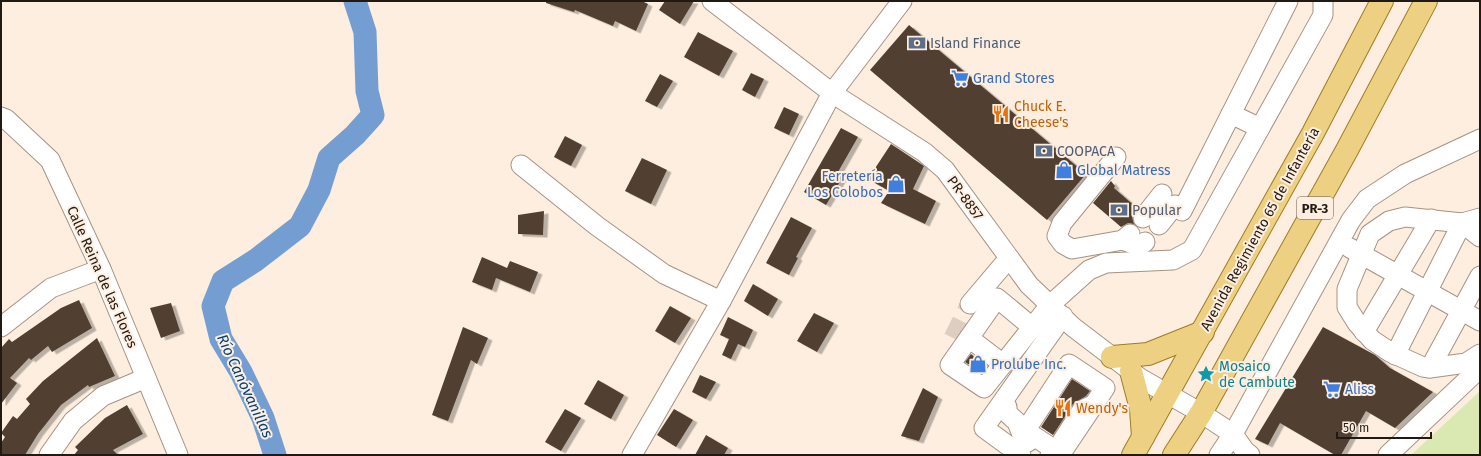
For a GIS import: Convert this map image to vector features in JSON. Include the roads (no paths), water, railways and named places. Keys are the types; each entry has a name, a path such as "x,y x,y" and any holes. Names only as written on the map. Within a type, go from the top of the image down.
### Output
{"main road":[{"path":"1364,35 1363,19 1369,1"},
{"name":"Avenida Regimiento 65 de Infantería","path":"1138,446 1168,395 1313,133 1382,1"},
{"name":"PR-3","path":"1174,455 1201,413 1381,86 1426,1"},
{"path":"1381,86 1406,64 1442,1"},
{"path":"1112,356 1148,354 1203,332"},
{"path":"1131,371 1141,409 1138,446"}],"street":[{"name":"PR-8857","path":"712,1 832,93 924,152 945,170 1029,285 1056,311 1131,371 1233,434"},
{"path":"632,455 721,301 832,93 902,1"},
{"path":"1151,221 1173,204 1231,114 1288,1"},
{"path":"1021,455 984,428 1004,405 1056,311 1089,270 1106,263 1173,260 1192,250 1323,16 1322,1"},
{"path":"1231,114 1260,128"},
{"name":"Calle Reina de las Flores","path":"1,117 6,119 50,160 101,269 178,455"},
{"path":"1219,455 1233,434 1338,242 1351,220 1367,200 1405,174 1480,139"},
{"path":"1116,157 1062,223 1058,236 1063,244 1072,249 1133,239"},
{"path":"521,166 597,226 664,274 721,301"},
{"path":"1471,220 1431,219 1405,216 1390,221 1370,234 1347,288 1347,307 1357,323 1372,340 1396,355 1423,367 1430,368 1466,363 1480,354"},
{"path":"1364,332 1431,219"},
{"path":"1471,220 1480,237"},
{"path":"1396,355 1429,292 1471,220"},
{"path":"1338,242 1480,320"},
{"path":"1009,258 990,292 961,338 950,365 984,388 1032,327 1056,311"},
{"path":"1,326 51,288 101,269"},
{"path":"1430,368 1480,276"},
{"path":"970,304 990,292"},
{"path":"990,292 1032,327"},
{"path":"961,338 1003,364"},
{"path":"1004,405 1008,413 1017,422 1024,440 1053,454 1093,405 1105,388 1069,364 1045,398 1029,425 1029,434 1052,448 1059,446 1082,410 1093,405"},
{"path":"1388,455 1480,368"},
{"path":"49,455 74,421 103,396 146,378"},
{"path":"1004,405 1014,404 1027,409 1045,398"},
{"path":"1233,434 1245,451 1250,455"}],"waterway":[{"name":"Río Canóvanillas","path":"275,455 263,418 241,372 221,339 213,306 223,281 256,260 300,226 319,190 329,158 355,135 373,115 367,91 365,32 355,1"}],"tunnel":[{"path":"953,338 970,304"}],"place":[{"name":"Island Finance","path":"917,43"},
{"name":"Grand Stores","path":"960,78"},
{"name":"Chuck E. Cheese's","path":"1001,114"},
{"name":"COOPACA","path":"1044,151"},
{"name":"Global Matress","path":"1064,170"},
{"name":"Ferretería Los Colobos","path":"896,184"},
{"name":"Popular","path":"1119,210"},
{"name":"Prolube Inc.","path":"978,364"},
{"name":"Mosaico de Cambute","path":"1206,374"},
{"name":"Aliss","path":"1332,389"},
{"name":"Wendy's","path":"1063,408"}]}
